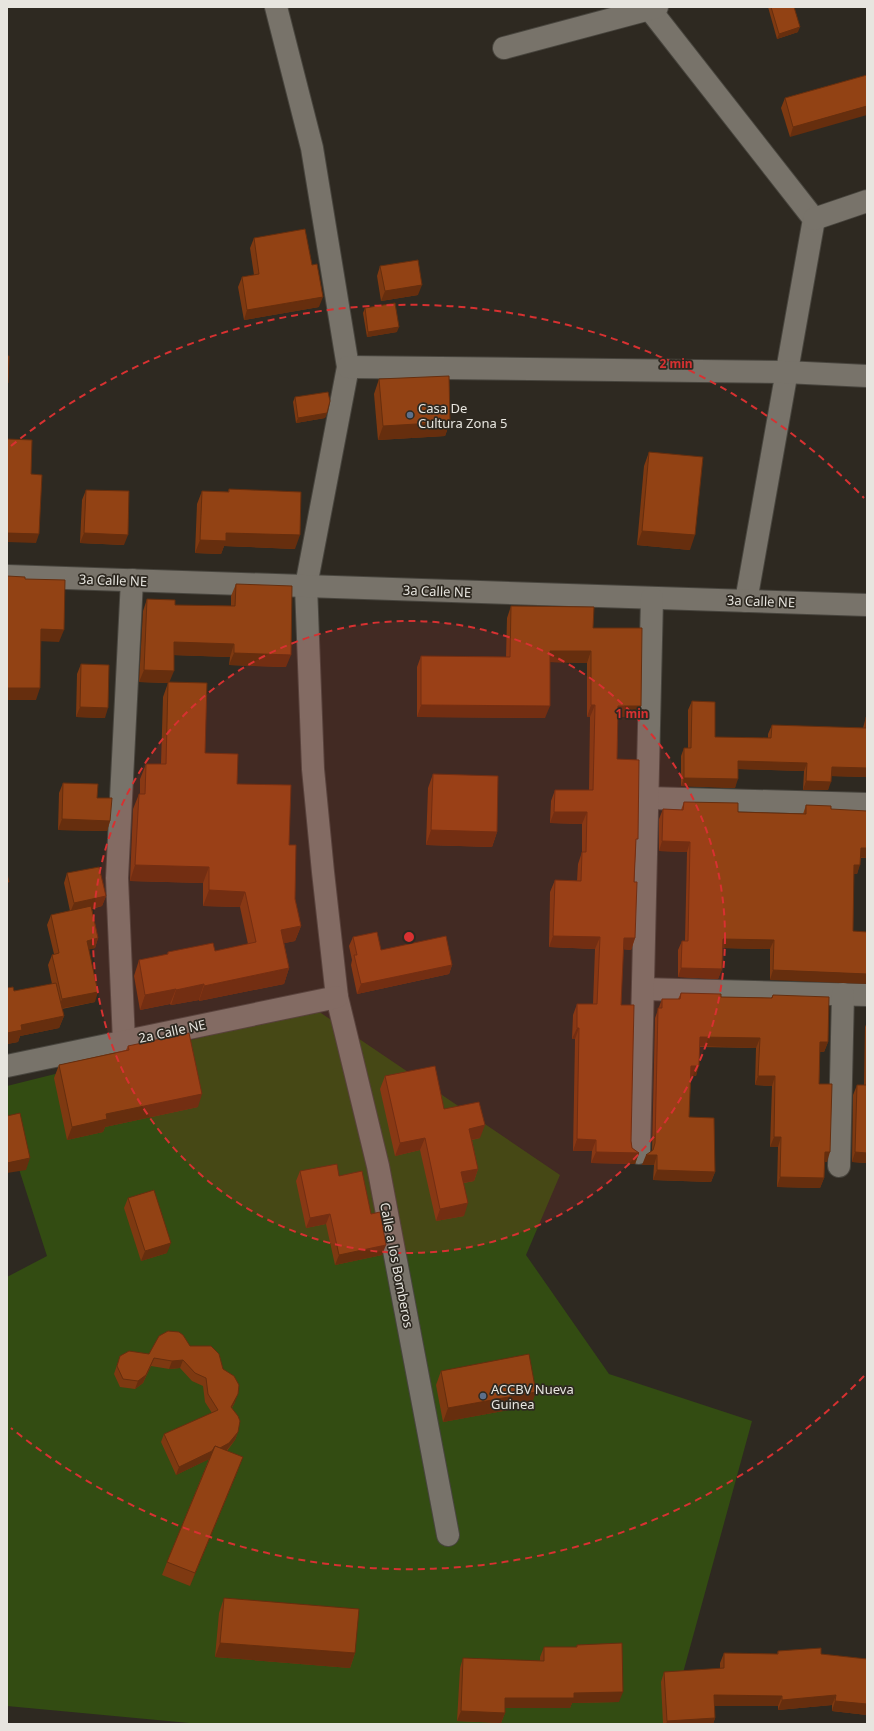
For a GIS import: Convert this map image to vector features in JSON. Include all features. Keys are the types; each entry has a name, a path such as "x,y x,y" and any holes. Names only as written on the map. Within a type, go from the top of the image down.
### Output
{"street":[{"path":"276,7 312,148 348,367 785,372 867,376"},
{"path":"504,48 651,8 814,219 785,372 746,601"},
{"path":"814,219 867,201"},
{"name":"Calle a los Bomberos","path":"348,367 306,586 313,769 337,996 378,1166 448,1535"},
{"name":"3a Calle NE","path":"7,576 867,605"},
{"path":"124,1042 117,878 132,580"},
{"path":"639,1153 652,598"},
{"path":"648,798 867,804"},
{"path":"643,989 867,995"},
{"path":"839,1166 843,994"},
{"name":"2a Calle NE","path":"7,1066 337,996"}],"green space":[{"path":"315,1009 560,1175 526,1255 609,1374 752,1421 669,1724 200,1724 7,1706 7,1277 47,1256 7,1132 7,1086"}],"building":[{"path":"771,7 794,7 800,27 779,34"},
{"path":"867,75 867,106 793,127 785,98"},
{"path":"305,229 312,265 317,264 323,297 247,310 242,277 259,274 254,238"},
{"path":"418,260 422,285 385,291 380,266"},
{"path":"395,303 399,327 368,332 365,308"},
{"path":"7,356 9,356 8,383 7,383"},
{"name":"Casa De Cultura Zona 5","path":"449,376 450,422 383,426 379,379"},
{"path":"328,392 330,401 327,413 298,418 295,397"},
{"path":"7,439 32,440 31,474 42,475 39,534 7,533"},
{"path":"649,452 703,457 695,535 642,531"},
{"path":"229,489 301,492 300,535 226,533 226,541 200,540 202,491 229,492"},
{"path":"86,490 129,491 128,535 84,533"},
{"path":"7,576 25,577 25,579 65,580 64,630 41,629 40,688 7,688"},
{"path":"236,584 292,586 291,655 234,653 234,644 174,642 174,671 144,670 147,599 175,600 175,605 235,606"},
{"path":"511,606 594,607 593,628 642,628 641,706 618,706 617,759 639,760 638,839 636,839 634,882 637,882 635,938 624,938 621,1005 634,1005 631,1141 632,1148 639,1153 596,1152 596,1140 577,1139 579,1028 577,1028 577,1004 597,1004 600,937 553,936 555,880 581,881 582,852 586,852 587,812 554,812 555,790 593,790 595,705 591,705 591,651 550,651 550,706 421,705 421,656 510,657"},
{"path":"81,664 109,665 108,708 80,707"},
{"path":"168,682 207,683 205,753 238,754 237,784 291,785 289,845 296,845 295,899 301,926 281,930 289,968 204,986 204,984 145,995 139,960 168,954 168,952 213,943 215,951 256,942 245,892 209,890 209,867 135,865 139,794 145,794 146,764 166,764"},
{"path":"692,701 715,702 715,737 771,738 772,725 866,728 867,717 867,768 832,767 831,782 806,781 807,763 738,761 738,779 684,778 684,748 691,748"},
{"path":"433,774 498,776 497,832 431,830"},
{"path":"63,783 98,784 97,798 112,798 110,821 62,819"},
{"path":"684,802 738,803 738,812 806,814 806,805 831,806 831,809 867,811 867,848 861,848 860,865 854,865 853,931 867,932 867,974 773,970 774,940 723,939 722,969 681,968 682,941 688,941 690,842 662,841 663,809 683,810"},
{"path":"99,867 106,896 74,903 67,873"},
{"path":"91,906 98,938 87,941 98,992 62,999 52,955 59,953 51,915"},
{"path":"377,932 381,950 446,936 452,965 361,984 354,955 357,955 353,937"},
{"path":"56,983 64,1016 21,1025 22,1030 7,1033 7,988 13,987 14,991"},
{"path":"681,993 721,994 721,997 772,998 773,995 829,997 828,1042 820,1042 819,1084 832,1084 830,1152 825,1152 824,1178 780,1177 781,1137 774,1137 775,1076 758,1076 760,1038 700,1037 699,1066 691,1066 689,1117 714,1118 715,1172 657,1170 657,1155 646,1155 653,1150 655,1143 658,1008 662,1008 662,999 680,999"},
{"path":"189,1033 202,1094 106,1114 107,1119 72,1127 59,1065 129,1050 128,1046"},
{"path":"435,1066 444,1109 479,1102 485,1125 469,1129 478,1169 461,1172 468,1203 440,1209 425,1138 400,1143 385,1076"},
{"path":"857,1085 867,1085 867,1153 855,1152"},
{"path":"20,1113 30,1158 7,1163 7,1116"},
{"path":"337,1164 339,1176 362,1171 371,1214 380,1212 386,1245 339,1255 330,1214 310,1218 300,1171"},
{"path":"154,1190 171,1243 145,1251 128,1198"},
{"path":"168,1331 179,1332 183,1335 190,1346 211,1346 219,1354 223,1369 234,1376 239,1385 238,1394 231,1407 240,1421 238,1432 229,1443 220,1448 215,1446 212,1451 179,1467 164,1434 218,1410 208,1394 206,1378 195,1373 183,1360 172,1361 154,1358 146,1375 138,1381 123,1379 117,1366 120,1356 129,1351 149,1354 159,1336"},
{"path":"529,1354 536,1392 448,1408 441,1371"},
{"path":"215,1446 243,1457 195,1573 167,1562"},
{"path":"224,1598 359,1609 355,1653 220,1643"},
{"path":"622,1643 623,1692 574,1693 574,1698 505,1698 505,1713 461,1711 463,1658 544,1661 544,1647 577,1647 577,1645"},
{"path":"821,1648 821,1654 867,1659 867,1704 835,1701 836,1695 782,1700 782,1696 714,1695 715,1718 667,1721 664,1672 724,1668 724,1653 778,1654 778,1651"}],"place":[{"name":"Casa De Cultura Zona 5","path":"410,415"},
{"name":"ACCBV Nueva Guinea","path":"483,1396"}]}
